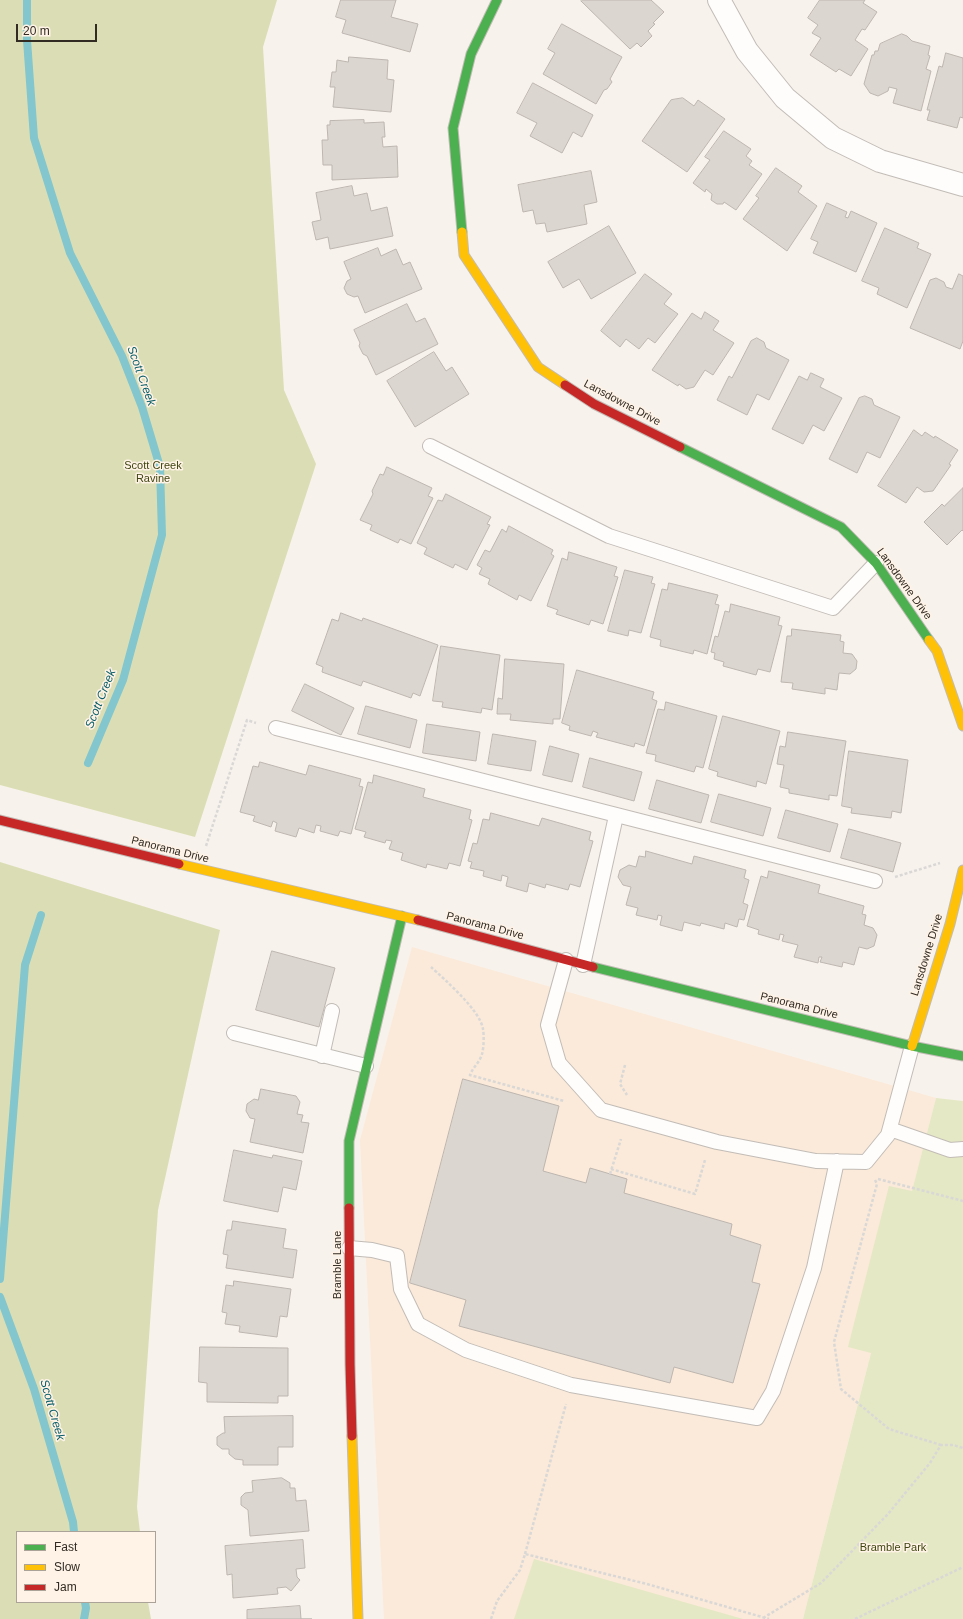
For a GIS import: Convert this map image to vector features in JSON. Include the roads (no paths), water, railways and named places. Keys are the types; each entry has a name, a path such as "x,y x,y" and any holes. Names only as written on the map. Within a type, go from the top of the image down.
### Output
{"street":[{"name":"Lansdowne Drive","path":"497,0 471,54 453,128 464,255 538,367 594,404 841,526 876,564 937,651 963,726"},
{"path":"719,0 747,51 785,98 833,138 880,161 963,185"},
{"name":"Panorama Drive","path":"0,820 199,869 402,916 583,965 912,1046 963,1056"},
{"name":"Lansdowne Drive","path":"912,1046 950,924 963,870"},
{"name":"Bramble Lane","path":"358,1619 350,1364 349,1141 402,916"}],"lane":[{"path":"430,446 609,536 833,608 876,564"},
{"path":"276,728 875,881"},
{"path":"583,965 616,816"},
{"path":"566,960 548,1025 559,1063 601,1110 717,1142 816,1161 866,1162 888,1135 912,1046"},
{"path":"322,1056 332,1011"},
{"path":"234,1033 366,1066"},
{"path":"890,1129 950,1150 963,1149"},
{"path":"350,1248 372,1250 397,1256 401,1289 418,1324 466,1350 572,1385 757,1418 773,1391 814,1268 837,1161"}],"waterway":[{"name":"Scott Creek","path":"27,0 27,40 34,138 70,253 122,356 142,407 160,467 162,535 123,680 88,763"},
{"name":"Scott Creek","path":"0,1279 25,965 41,915"},
{"name":"Scott Creek","path":"0,1297 34,1389 73,1522 74,1531"},
{"name":"Scott Creek","path":"84,1619 85,1603"}],"park label":[{"name":"Scott Creek Ravine","path":"153,472"},
{"name":"Bramble Park","path":"893,1548"}]}
